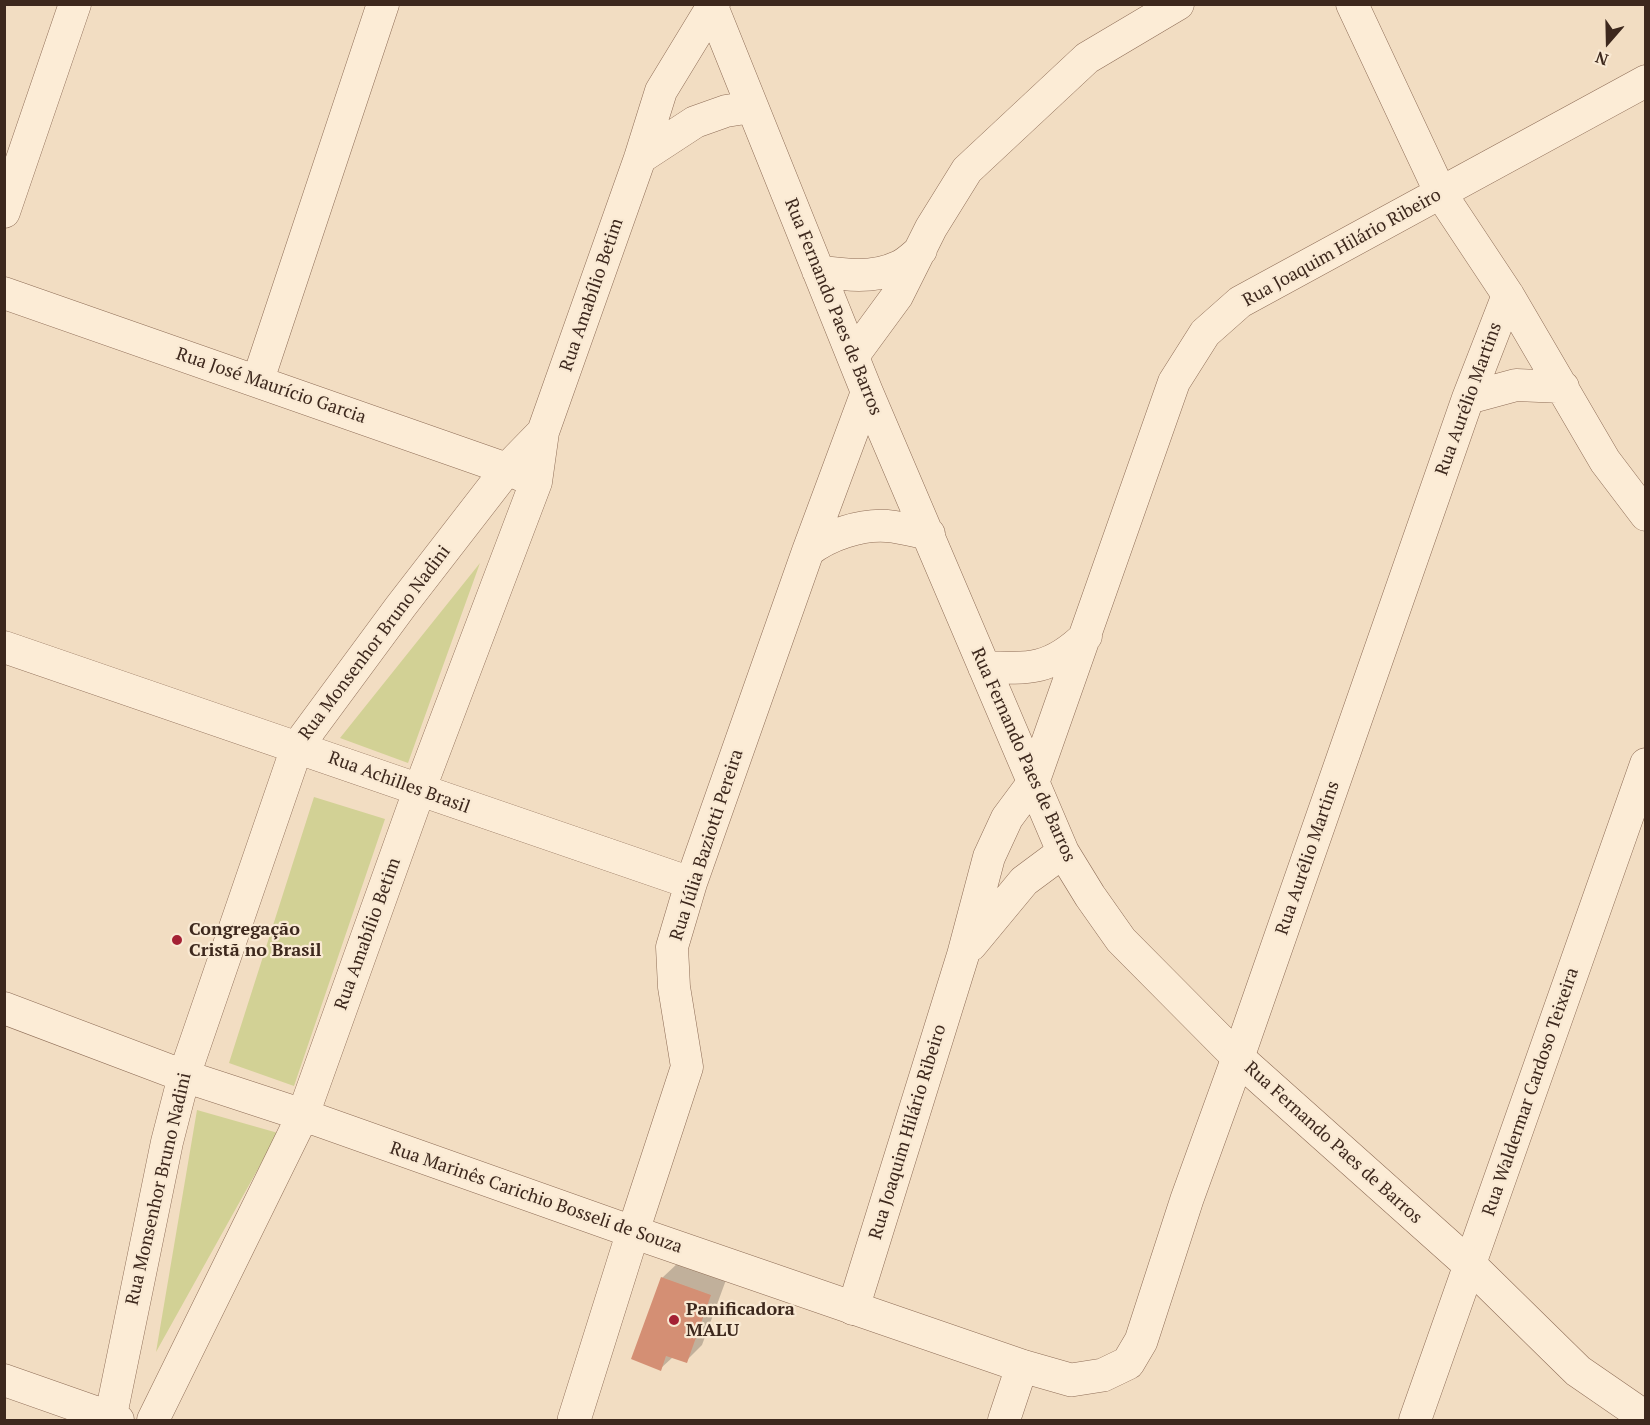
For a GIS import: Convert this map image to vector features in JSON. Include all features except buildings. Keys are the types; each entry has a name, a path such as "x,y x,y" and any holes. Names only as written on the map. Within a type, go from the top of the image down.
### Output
{"street":[{"path":"4,212 75,4"},
{"path":"258,380 383,4"},
{"path":"852,356 897,296 931,228 967,170 1087,58 1178,4"},
{"path":"1352,4 1441,194 1508,295 1605,461 1646,516"},
{"name":"Rua Fernando Paes de Barros","path":"713,5 751,107 852,356 1062,852 1121,940 1238,1058 1470,1266 1578,1371 1646,1416"},
{"name":"Rua Amabílio Betim","path":"153,1420 303,1115 419,791 536,482 543,432 662,91 713,5"},
{"name":"Rua Joaquim Hilário Ribeiro","path":"853,1309 963,955 988,857 1007,818 1033,783 1174,382 1205,333 1240,302 1646,81"},
{"path":"640,158 695,122 726,111 751,107"},
{"path":"818,272 855,276 872,275 898,267 921,250"},
{"name":"Rua José Maurício Garcia","path":"4,293 258,380 507,469 536,482"},
{"name":"Rua Aurélio Martins","path":"1071,1380 1103,1376 1128,1363 1141,1341 1187,1199 1468,398 1508,295"},
{"path":"1468,398 1516,385 1563,387"},
{"name":"Rua Júlia Baziotti Pereira","path":"574,1420 687,1067 677,1008 672,947 691,883 808,551 867,392"},
{"name":"Rua Amabílio Betim","path":"507,469 543,432"},
{"name":"Rua Monsenhor Bruno Nadini","path":"113,1420 167,1142 184,1076 297,747 401,606 507,469"},
{"path":"808,551 821,541 849,531 886,526 929,534"},
{"path":"984,667 1017,669 1041,666 1071,650 1086,636"},
{"name":"Rua Achilles Brasil","path":"4,647 691,883"},
{"name":"Rua Waldermar Cardoso Teixeira","path":"1416,1420 1646,764"},
{"name":"Rua Joaquim Hilário Ribeiro","path":"963,955 1024,881 1062,852"},
{"name":"Rua Marinês Carichio Bosseli de Souza","path":"4,1008 184,1076 303,1115 853,1309 1022,1366 1071,1380"},
{"path":"1004,1420 1022,1366"},
{"path":"4,1380 113,1420"}],"shaded area":[{"path":"480,563 408,763 340,738"},
{"path":"314,797 385,819 294,1086 229,1063"},
{"path":"197,1110 278,1133 156,1352"}],"place":[{"name":"Congregação Cristã no Brasil","path":"177,940"},
{"name":"Panificadora MALU","path":"674,1320"}]}
